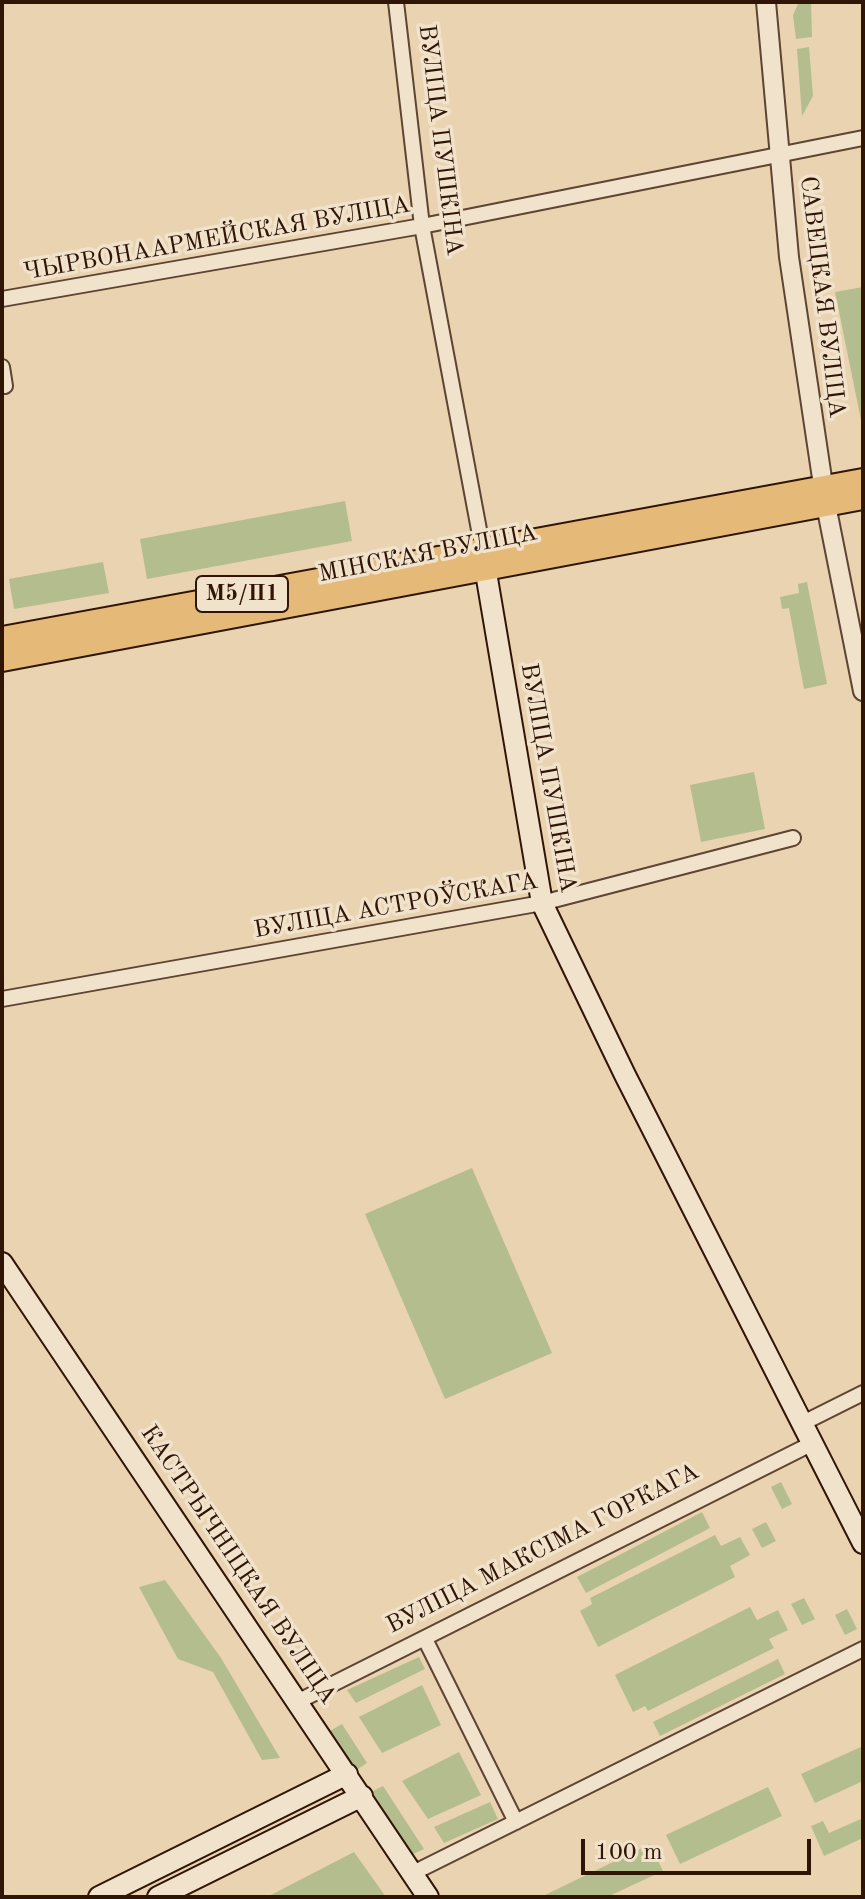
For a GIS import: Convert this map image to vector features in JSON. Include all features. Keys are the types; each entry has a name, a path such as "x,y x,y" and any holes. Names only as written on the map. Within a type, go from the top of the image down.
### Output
{"main road":[{"name":"МІНСКАЯ ВУЛІЦА","path":"824,497 863,480"},
{"name":"МІНСКАЯ ВУЛІЦА","path":"2,660 485,561 824,497 863,498"},
{"name":"МІНСКАЯ ВУЛІЦА","path":"2,638 485,561"},
{"name":"ВУЛІЦА ПУШКІНА","path":"485,561 542,903 863,1543"},
{"name":"КАСТРЫЧНІЦКАЯ ВУЛІЦА","path":"2,1263 428,1897"},
{"path":"99,1897 347,1774"},
{"path":"158,1897 362,1796"}],"street":[{"name":"ВУЛІЦА ПУШКІНА","path":"396,2 422,226 485,561"},
{"name":"САВЕЦКАЯ ВУЛІЦА","path":"766,2 789,257 824,497 863,691"},
{"name":"ЧЫРВОНААРМЕЙСКАЯ ВУЛІЦА","path":"2,299 422,226 863,138"},
{"path":"2,367 5,386"},
{"name":"ВУЛІЦА АСТРОЎСКАГА","path":"2,999 542,903 793,838"},
{"path":"801,1424 863,1393"},
{"name":"ВУЛІЦА МАКСІМА ГОРКАГА","path":"299,1701 811,1444"},
{"path":"425,1639 516,1822"},
{"path":"413,1873 863,1649"}],"green space":[{"path":"799,2 811,2 812,37 796,39 793,15"},
{"path":"809,47 813,96 802,116 797,49"},
{"path":"863,287 863,430 835,292"},
{"path":"345,501 352,541 147,579 140,539"},
{"path":"103,562 109,593 14,609 9,579"},
{"path":"807,582 827,684 804,689 789,608 782,609 780,597 799,593 798,584"},
{"path":"754,772 765,829 701,842 690,785"},
{"path":"472,1168 552,1353 445,1399 365,1214"},
{"path":"781,1482 792,1504 782,1509 771,1487"},
{"path":"702,1512 710,1528 586,1593 577,1577"},
{"path":"766,1522 776,1541 762,1548 752,1529"},
{"path":"715,1535 721,1546 740,1537 750,1555 730,1566 735,1577 598,1647 580,1611 592,1604 590,1598"},
{"path":"165,1580 221,1658 280,1758 262,1760 213,1672 178,1659 139,1587"},
{"path":"804,1598 815,1619 802,1625 791,1604"},
{"path":"750,1607 757,1620 778,1610 788,1630 769,1639 774,1648 648,1711 645,1706 633,1712 615,1675"},
{"path":"847,1609 857,1629 845,1635 835,1615"},
{"path":"419,1657 425,1669 356,1703 347,1690"},
{"path":"778,1659 785,1674 660,1736 653,1722"},
{"path":"422,1685 441,1725 382,1753 359,1717"},
{"path":"342,1724 367,1763 355,1771 330,1731"},
{"path":"863,1746 863,1781 815,1803 801,1774"},
{"path":"459,1752 481,1795 428,1819 402,1781"},
{"path":"383,1786 424,1849 409,1856 369,1793"},
{"path":"768,1787 782,1816 680,1864 666,1835"},
{"path":"490,1802 498,1819 444,1843 434,1827"},
{"path":"863,1818 863,1838 824,1856 811,1826 823,1821 829,1833"},
{"path":"650,1844 663,1871 607,1897 541,1897"},
{"path":"354,1852 386,1897 267,1897"}]}
